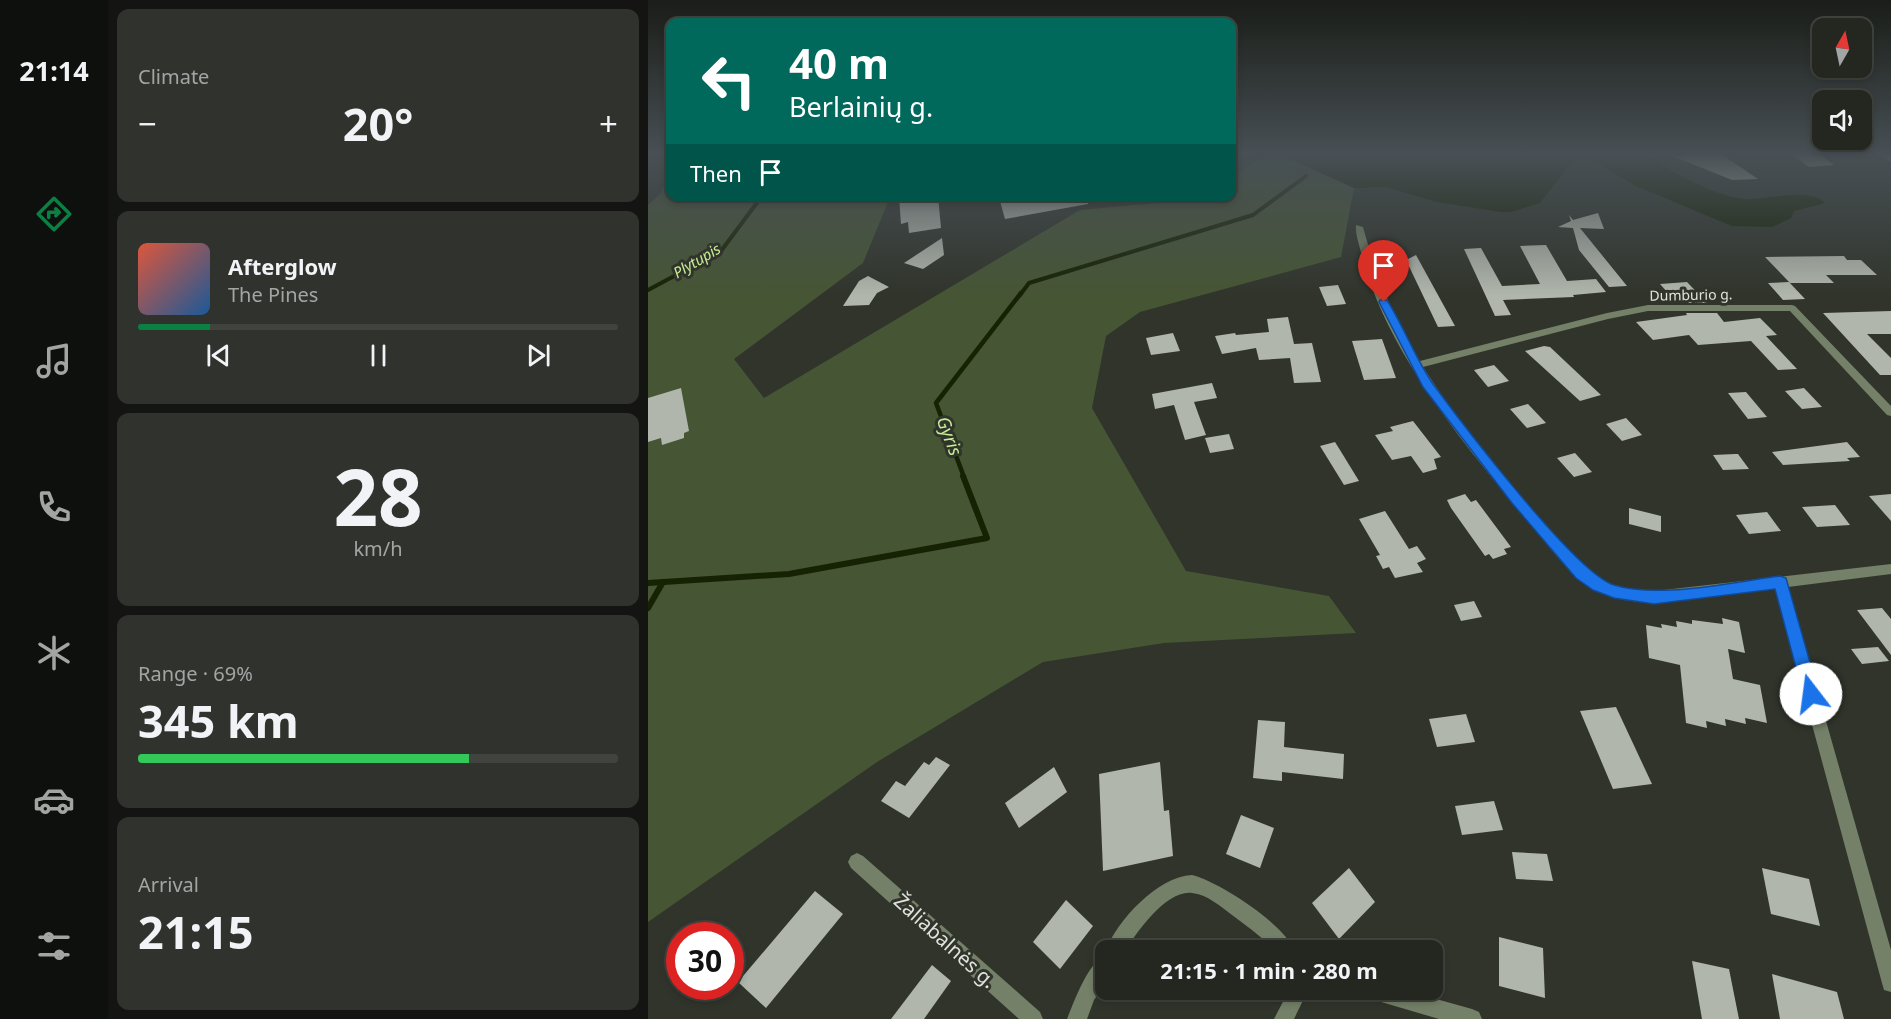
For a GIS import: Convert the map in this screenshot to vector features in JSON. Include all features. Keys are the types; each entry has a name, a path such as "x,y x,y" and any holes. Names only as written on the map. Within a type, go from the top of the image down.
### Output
{"street":[{"path":"1359,227 1373,281 1427,384 1516,499 1582,574 1598,585 1634,596 1654,597 1891,569"},
{"name":"Dumburio g.","path":"1417,364 1607,316 1648,308 1792,308 1891,412"},
{"path":"1780,582 1891,983"},
{"name":"Žaliabalnės g.","path":"856,862 1033,1019"},
{"path":"1121,940 1128,928 1173,886 1191,883 1213,891 1278,940"},
{"path":"1077,1019 1095,981"},
{"path":"1284,1019 1294,1000"},
{"path":"1406,1000 1472,1019"}],"shaded area":[{"path":"653,201 888,201 863,263 734,359 764,398 1080,210 1178,201 1352,201 1341,257 1140,312 1106,336 1092,408 1186,571 1329,596 1356,633 1164,643 1043,662 877,762 648,922 648,205"},
{"path":"1432,201 1542,201 1511,212"},
{"path":"1671,201 1822,201 1825,203 1794,211 1791,218 1772,227 1732,226"}],"building":[{"path":"899,201 938,201 941,228 909,233 908,222 901,224"},
{"path":"1000,201 1088,201 1088,204 1005,219"},
{"path":"1598,213 1604,229 1580,228 1627,286 1609,287 1579,250 1573,228 1558,227 1571,221 1569,215 1573,220"},
{"path":"942,238 944,255 923,269 904,263"},
{"path":"1546,245 1567,281 1596,279 1606,292 1573,295 1574,297 1503,300 1511,315 1495,316 1464,249 1481,248 1502,286 1540,284 1520,246"},
{"path":"1416,255 1455,326 1438,327 1406,260"},
{"path":"1844,256 1847,260 1861,260 1877,275 1826,275 1834,283 1790,283 1765,257"},
{"path":"868,276 889,287 877,293 869,305 843,306 859,281"},
{"path":"1687,282 1707,303 1677,303 1660,284"},
{"path":"1789,282 1805,299 1783,300 1768,283"},
{"path":"1338,285 1346,304 1327,306 1319,287"},
{"path":"1891,311 1891,334 1867,334 1891,358 1891,375 1880,375 1823,313"},
{"path":"1686,313 1717,313 1724,322 1760,318 1777,335 1766,336 1797,369 1778,370 1751,341 1698,345 1689,335 1653,340 1636,322 1687,315"},
{"path":"1288,317 1294,344 1312,343 1321,382 1294,383 1290,358 1259,360 1256,348 1222,354 1215,336 1269,332 1267,319"},
{"path":"1173,333 1180,351 1151,355 1146,338"},
{"path":"1382,339 1396,378 1364,380 1352,341"},
{"path":"1544,346 1550,347 1601,395 1580,401 1525,351"},
{"path":"1494,365 1509,381 1488,387 1474,370"},
{"path":"1212,383 1217,398 1194,402 1206,435 1185,440 1174,405 1155,409 1152,394"},
{"path":"681,388 689,431 684,433 684,438 662,445 661,438 648,442 648,398"},
{"path":"1804,388 1822,407 1802,409 1785,391"},
{"path":"1746,392 1767,417 1748,419 1728,393"},
{"path":"1528,404 1546,423 1527,428 1510,409"},
{"path":"1626,418 1642,435 1622,441 1606,424"},
{"path":"1413,421 1441,457 1434,459 1437,469 1423,473 1411,456 1392,460 1375,435 1393,431 1390,427"},
{"path":"1229,434 1234,449 1210,453 1205,438"},
{"path":"1335,442 1359,481 1344,485 1320,446"},
{"path":"1847,442 1860,457 1847,458 1850,461 1783,465 1772,452"},
{"path":"1575,453 1592,472 1574,477 1557,458"},
{"path":"1738,454 1749,469 1723,470 1713,455"},
{"path":"1465,494 1471,502 1476,500 1511,547 1504,549 1507,554 1493,559 1489,554 1485,556 1451,508 1447,500"},
{"path":"1891,494 1891,521 1869,496"},
{"path":"1835,505 1850,525 1817,527 1802,507"},
{"path":"1629,508 1661,516 1661,532 1629,524"},
{"path":"1385,511 1409,549 1417,546 1426,559 1417,563 1423,572 1395,578 1389,567 1383,569 1376,556 1380,555 1359,519"},
{"path":"1767,512 1781,531 1749,534 1736,515"},
{"path":"1474,601 1482,617 1461,621 1454,605"},
{"path":"1882,608 1891,619 1891,655 1857,610"},
{"path":"1722,618 1739,622 1745,653 1728,649 1733,679 1760,685 1767,723 1745,718 1746,724 1725,719 1726,726 1706,721 1707,728 1686,723 1680,665 1649,658 1646,625 1662,628 1661,624 1677,627 1676,621 1692,624 1692,620 1723,624"},
{"path":"1878,647 1889,661 1862,664 1851,649"},
{"path":"1616,707 1652,784 1613,789 1580,711"},
{"path":"1466,714 1475,742 1437,747 1429,719"},
{"path":"1258,720 1285,722 1284,747 1344,754 1343,779 1282,772 1282,781 1253,778"},
{"path":"936,757 950,765 909,818 881,801 896,781 905,786 924,762 929,765"},
{"path":"1160,762 1164,811 1169,810 1173,856 1103,871 1099,774"},
{"path":"1054,767 1067,792 1019,828 1005,803"},
{"path":"1494,801 1503,830 1462,835 1455,806"},
{"path":"1241,815 1274,828 1260,868 1226,854"},
{"path":"1512,852 1547,854 1553,881 1516,879"},
{"path":"1349,868 1375,902 1339,939 1312,903"},
{"path":"1762,868 1809,879 1820,926 1771,914"},
{"path":"815,891 843,914 766,1008 744,988 744,975"},
{"path":"1066,900 1093,926 1060,969 1033,942"},
{"path":"1499,937 1543,948 1545,998 1499,986"},
{"path":"1692,961 1729,969 1739,1019 1702,1019"},
{"path":"932,965 951,981 924,1019 891,1019"},
{"path":"1772,974 1837,992 1844,1019 1780,1019"}],"waterway":[{"name":"Plytupis","path":"648,290 721,251 758,201"},
{"name":"Gyris","path":"1020,295 1029,283 1253,215 1273,201"},
{"name":"Gyris","path":"964,477 936,403 1021,293"},
{"name":"Gyris","path":"663,582 789,574 987,538 963,476"},
{"name":"Gyris","path":"648,583 663,582"},
{"path":"648,608 663,582"}],"route":[{"path":"1384,302 1427,384 1516,499 1582,574 1614,592 1654,597 1780,582 1811,694"}]}
